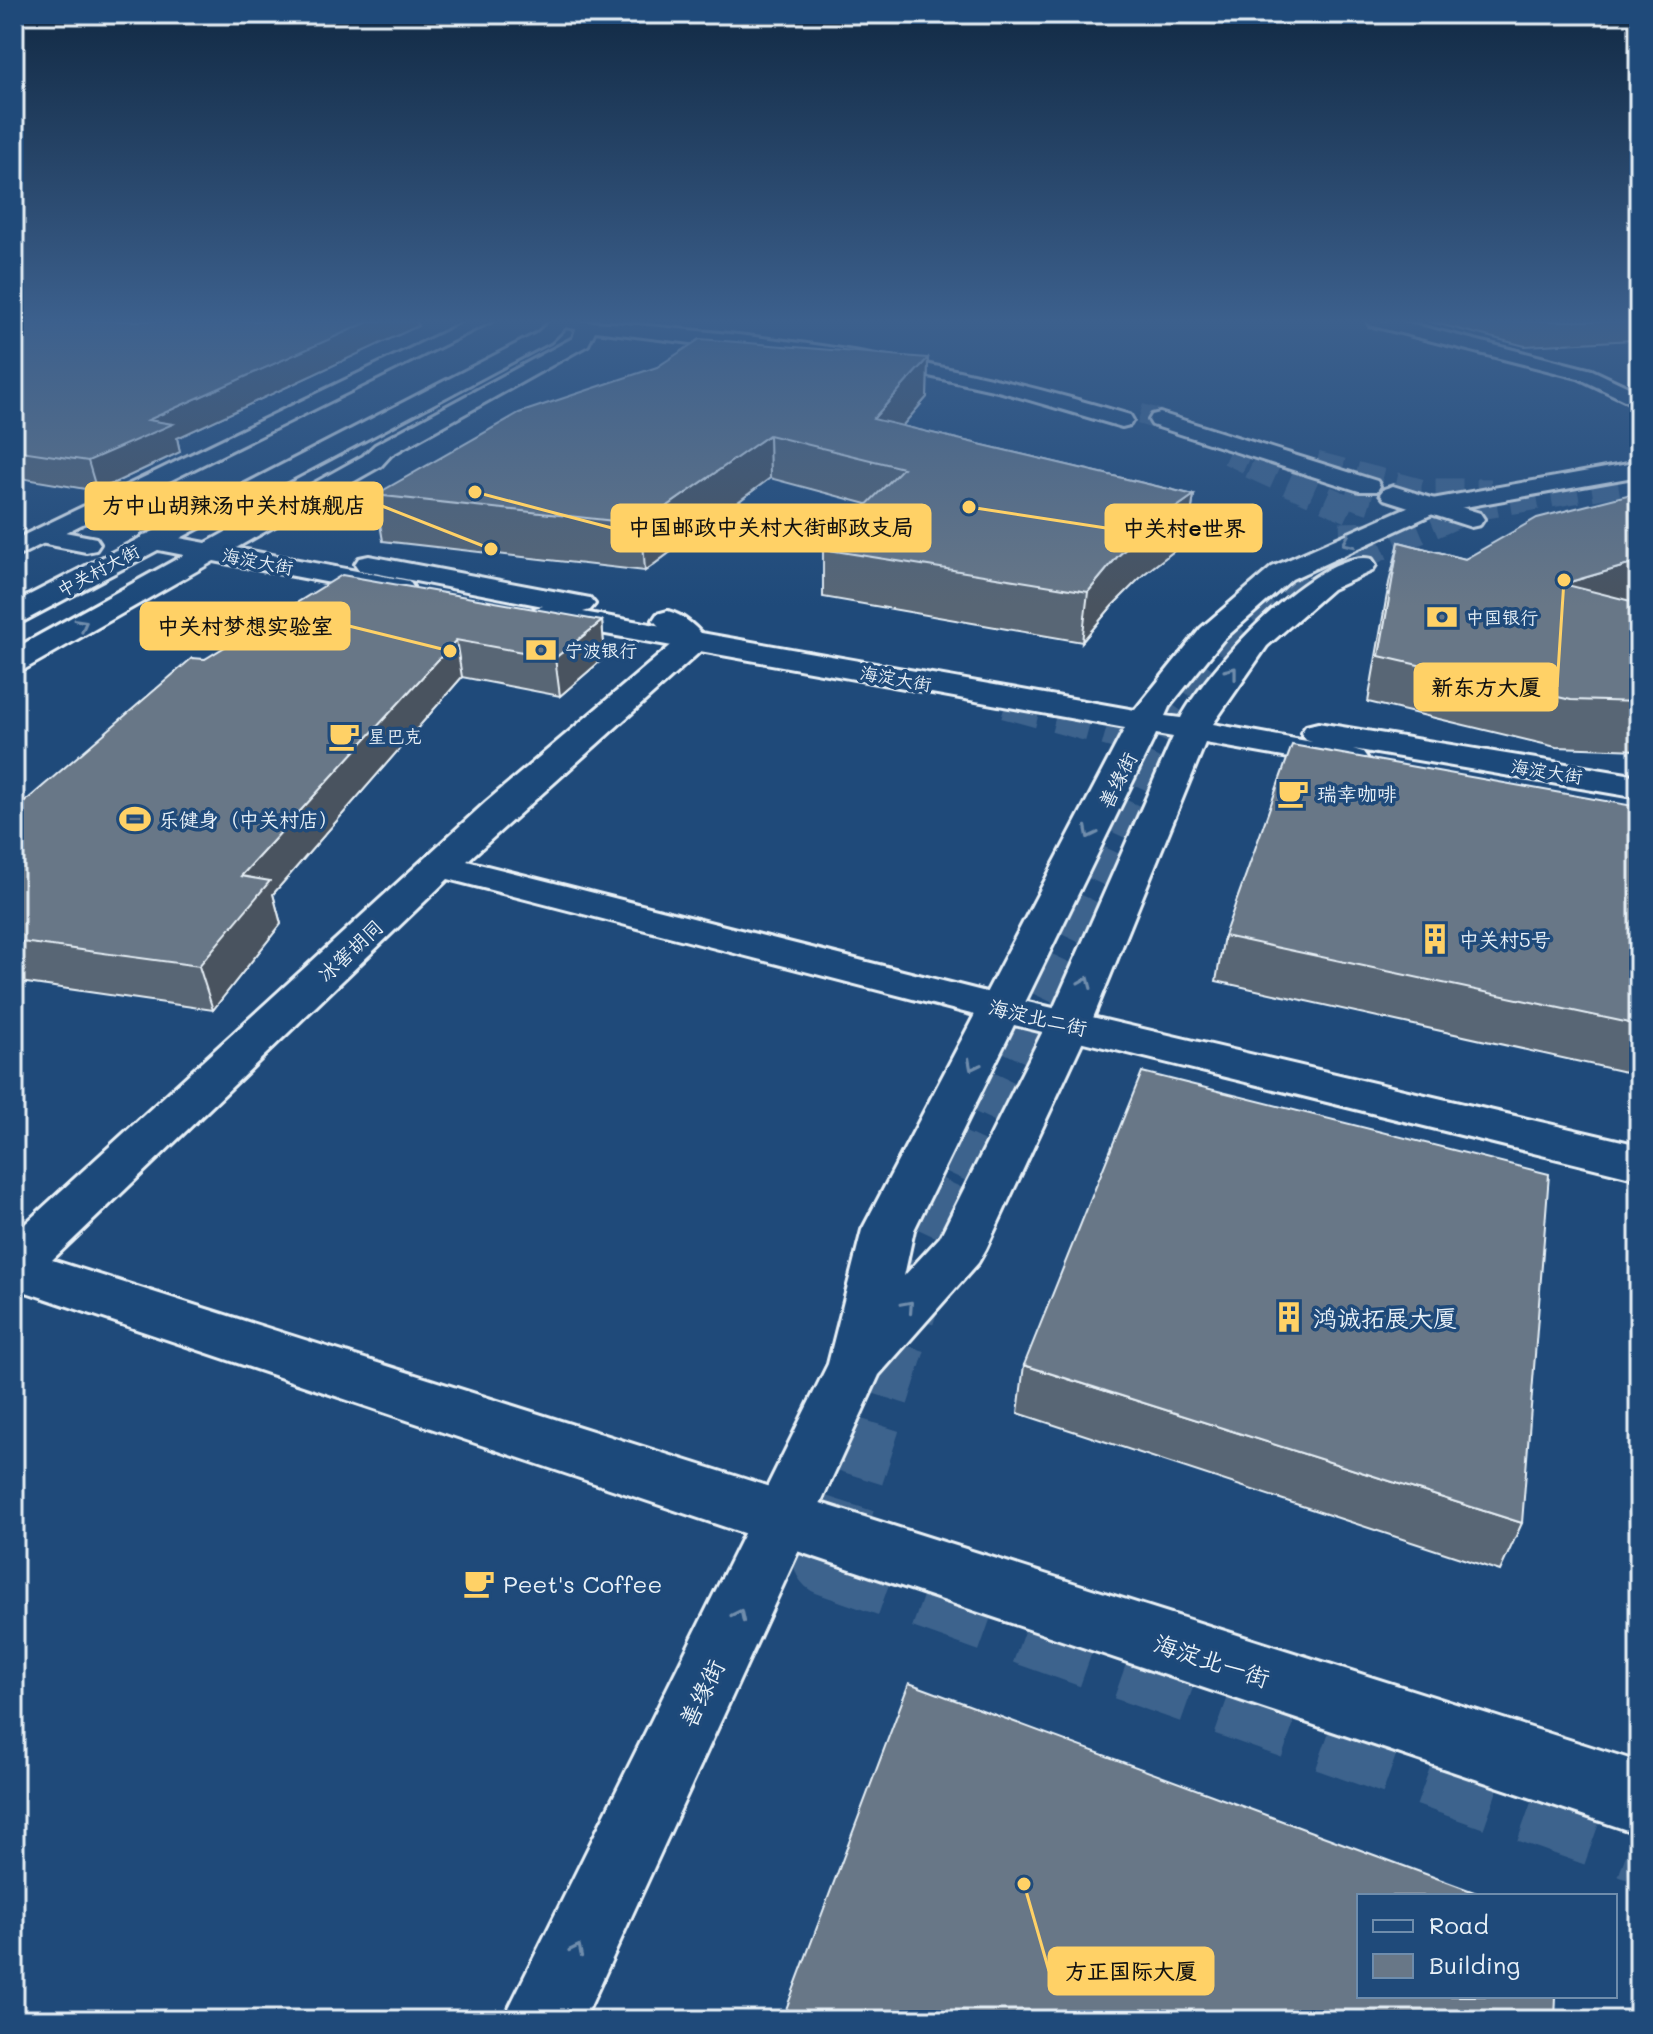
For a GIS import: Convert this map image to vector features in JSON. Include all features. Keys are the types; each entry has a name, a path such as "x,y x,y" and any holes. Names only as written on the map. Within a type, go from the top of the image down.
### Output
{"street":[{"path":"47,550 315,416"},
{"path":"267,453 334,416"},
{"name":"中关村大街","path":"14,615 394,416"},
{"path":"14,662 372,461 383,450 445,416"},
{"path":"1125,416 1141,420"},
{"path":"1130,416 1404,505"},
{"name":"善缘街","path":"543,2020 784,1521 856,1364 888,1230 1150,714 1212,634 1282,573 1404,505 1639,469"},
{"name":"善缘街","path":"856,1364 960,1249 1069,1023 1196,723 1256,640 1404,505 1639,485"},
{"name":"海淀大街","path":"166,535 680,631 1150,714 1639,808"},
{"path":"14,550 47,550 93,541"},
{"name":"冰窖胡同","path":"14,1267 499,810 680,631"},
{"name":"海淀大街","path":"1196,723 1639,787"},
{"name":"海淀北二街","path":"439,865 1002,1009 1639,1162"},
{"name":"海淀北一街","path":"14,1267 1639,1798"}],"building":[{"path":"14,416 157,416 148,420 173,424 88,461 14,450"},
{"path":"514,416 876,416 873,419 1194,495 1150,526 1117,557 1088,592 823,549 903,468 769,435 642,524 375,495"},
{"path":"1639,492 1639,562 1563,584 1639,603 1639,702 1571,700 1379,656 1399,542 1465,559 1537,518"},
{"path":"342,575 602,621 555,658 456,640 241,876 270,881 199,966 14,941 14,811 192,658 205,659"},
{"name":"中关村5号","path":"1292,745 1639,807 1639,1025 1224,936"},
{"name":"鸿诚拓展大厦","path":"1142,1072 1549,1174 1522,1523 1024,1365"},
{"path":"909,1683 1480,1894 1357,1894 1357,1998 1556,1998 1555,2020 782,2020"}],"tunnel":[{"path":"1146,416 1160,420"},
{"path":"1228,454 1255,467"},
{"path":"1251,465 1353,511 1354,559"},
{"path":"1322,467 1316,465 1420,492 1491,492"},
{"path":"1354,559 1474,507 1639,479"},
{"path":"1346,493 1371,501"},
{"path":"1224,650 1311,577 1354,559"},
{"path":"1099,883 1174,721 1225,648"},
{"path":"1006,701 1119,732 1140,749 1138,784"},
{"path":"962,1179 1100,881"},
{"path":"830,1556 924,1261 963,1177"},
{"path":"831,1554 829,1560 1639,1846"}],"place":[{"name":"中国邮政中关村大街邮政支局","path":"475,492"},
{"name":"中关村e世界","path":"969,507"},
{"name":"方中山胡辣汤中关村旗舰店","path":"491,549"},
{"name":"新东方大厦","path":"1564,580"},
{"name":"中国银行","path":"1442,617"},
{"name":"宁波银行","path":"541,650"},
{"name":"中关村梦想实验室","path":"450,651"},
{"name":"星巴克","path":"344,736"},
{"name":"瑞幸咖啡","path":"1293,793"},
{"name":"乐健身（中关村店）","path":"135,819"},
{"name":"中关村5号","path":"1435,939"},
{"name":"鸿诚拓展大厦","path":"1289,1317"},
{"name":"Peet's Coffee","path":"479,1583"},
{"name":"方正国际大厦","path":"1024,1884"}]}
